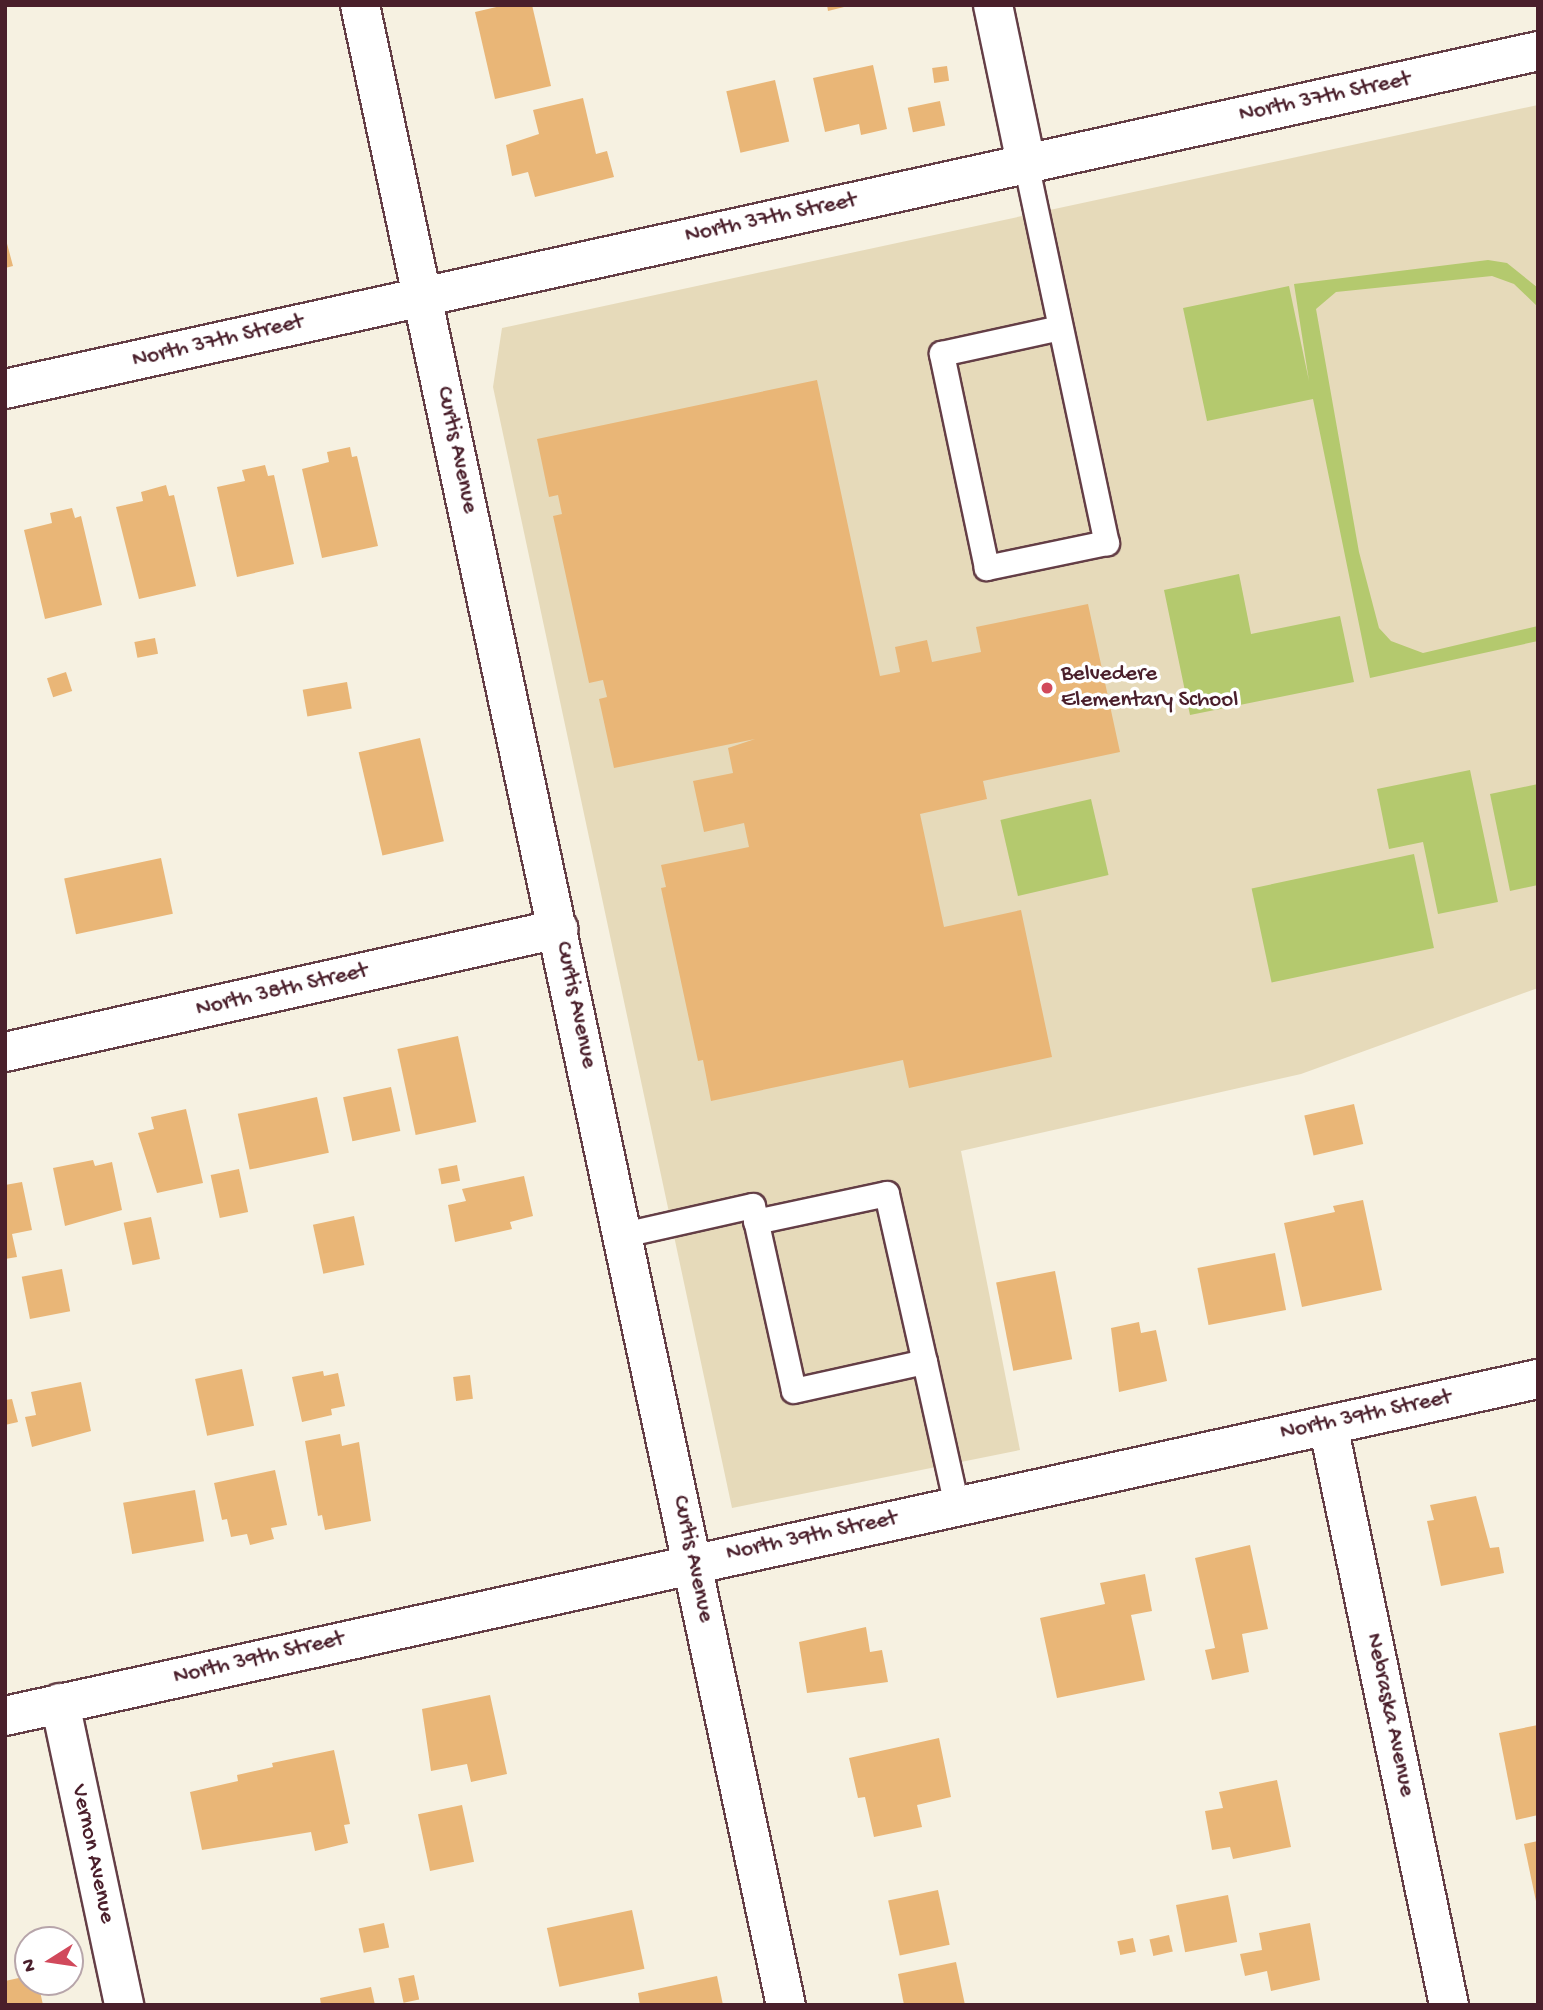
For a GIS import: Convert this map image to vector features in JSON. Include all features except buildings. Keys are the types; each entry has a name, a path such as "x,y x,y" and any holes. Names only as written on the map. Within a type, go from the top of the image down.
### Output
{"street":[{"name":"Curtis Avenue","path":"360,5 786,2005"},
{"path":"993,5 1026,163"},
{"name":"North 37th Street","path":"5,389 1538,51"},
{"name":"North 38th Street","path":"5,1052 558,929"},
{"name":"North 39th Street","path":"5,1716 1538,1379"},
{"name":"Nebraska Avenue","path":"1328,1425 1449,2005"},
{"name":"Vernon Avenue","path":"60,1703 124,2005"}],"lane":[{"path":"1026,163 1107,543 987,568 942,354 1060,328"},
{"path":"756,1222 887,1194 957,1506"},
{"path":"624,1235 753,1206 794,1391 925,1362"}],"shaded area":[{"name":"Belvedere Elementary School","path":"1538,105 1538,988 1301,1074 961,1151 1020,1450 732,1508 493,387 502,328"}],"green space":[{"path":"1488,260 1507,263 1538,288 1538,307 1514,284 1492,276 1336,292 1316,309 1359,552 1379,628 1391,641 1423,653 1538,626 1538,641 1370,678 1313,399 1207,421 1183,308 1289,286 1309,381 1294,284"},
{"path":"1239,574 1251,634 1340,616 1354,682 1190,715 1164,590"},
{"path":"1470,770 1498,902 1438,914 1423,842 1389,849 1377,789"},
{"path":"1538,784 1538,885 1510,891 1490,794"},
{"path":"1091,799 1109,875 1018,896 1000,820"},
{"path":"1414,854 1434,948 1272,982 1252,889"}],"place":[{"name":"Belvedere Elementary School","path":"1047,688"}]}
